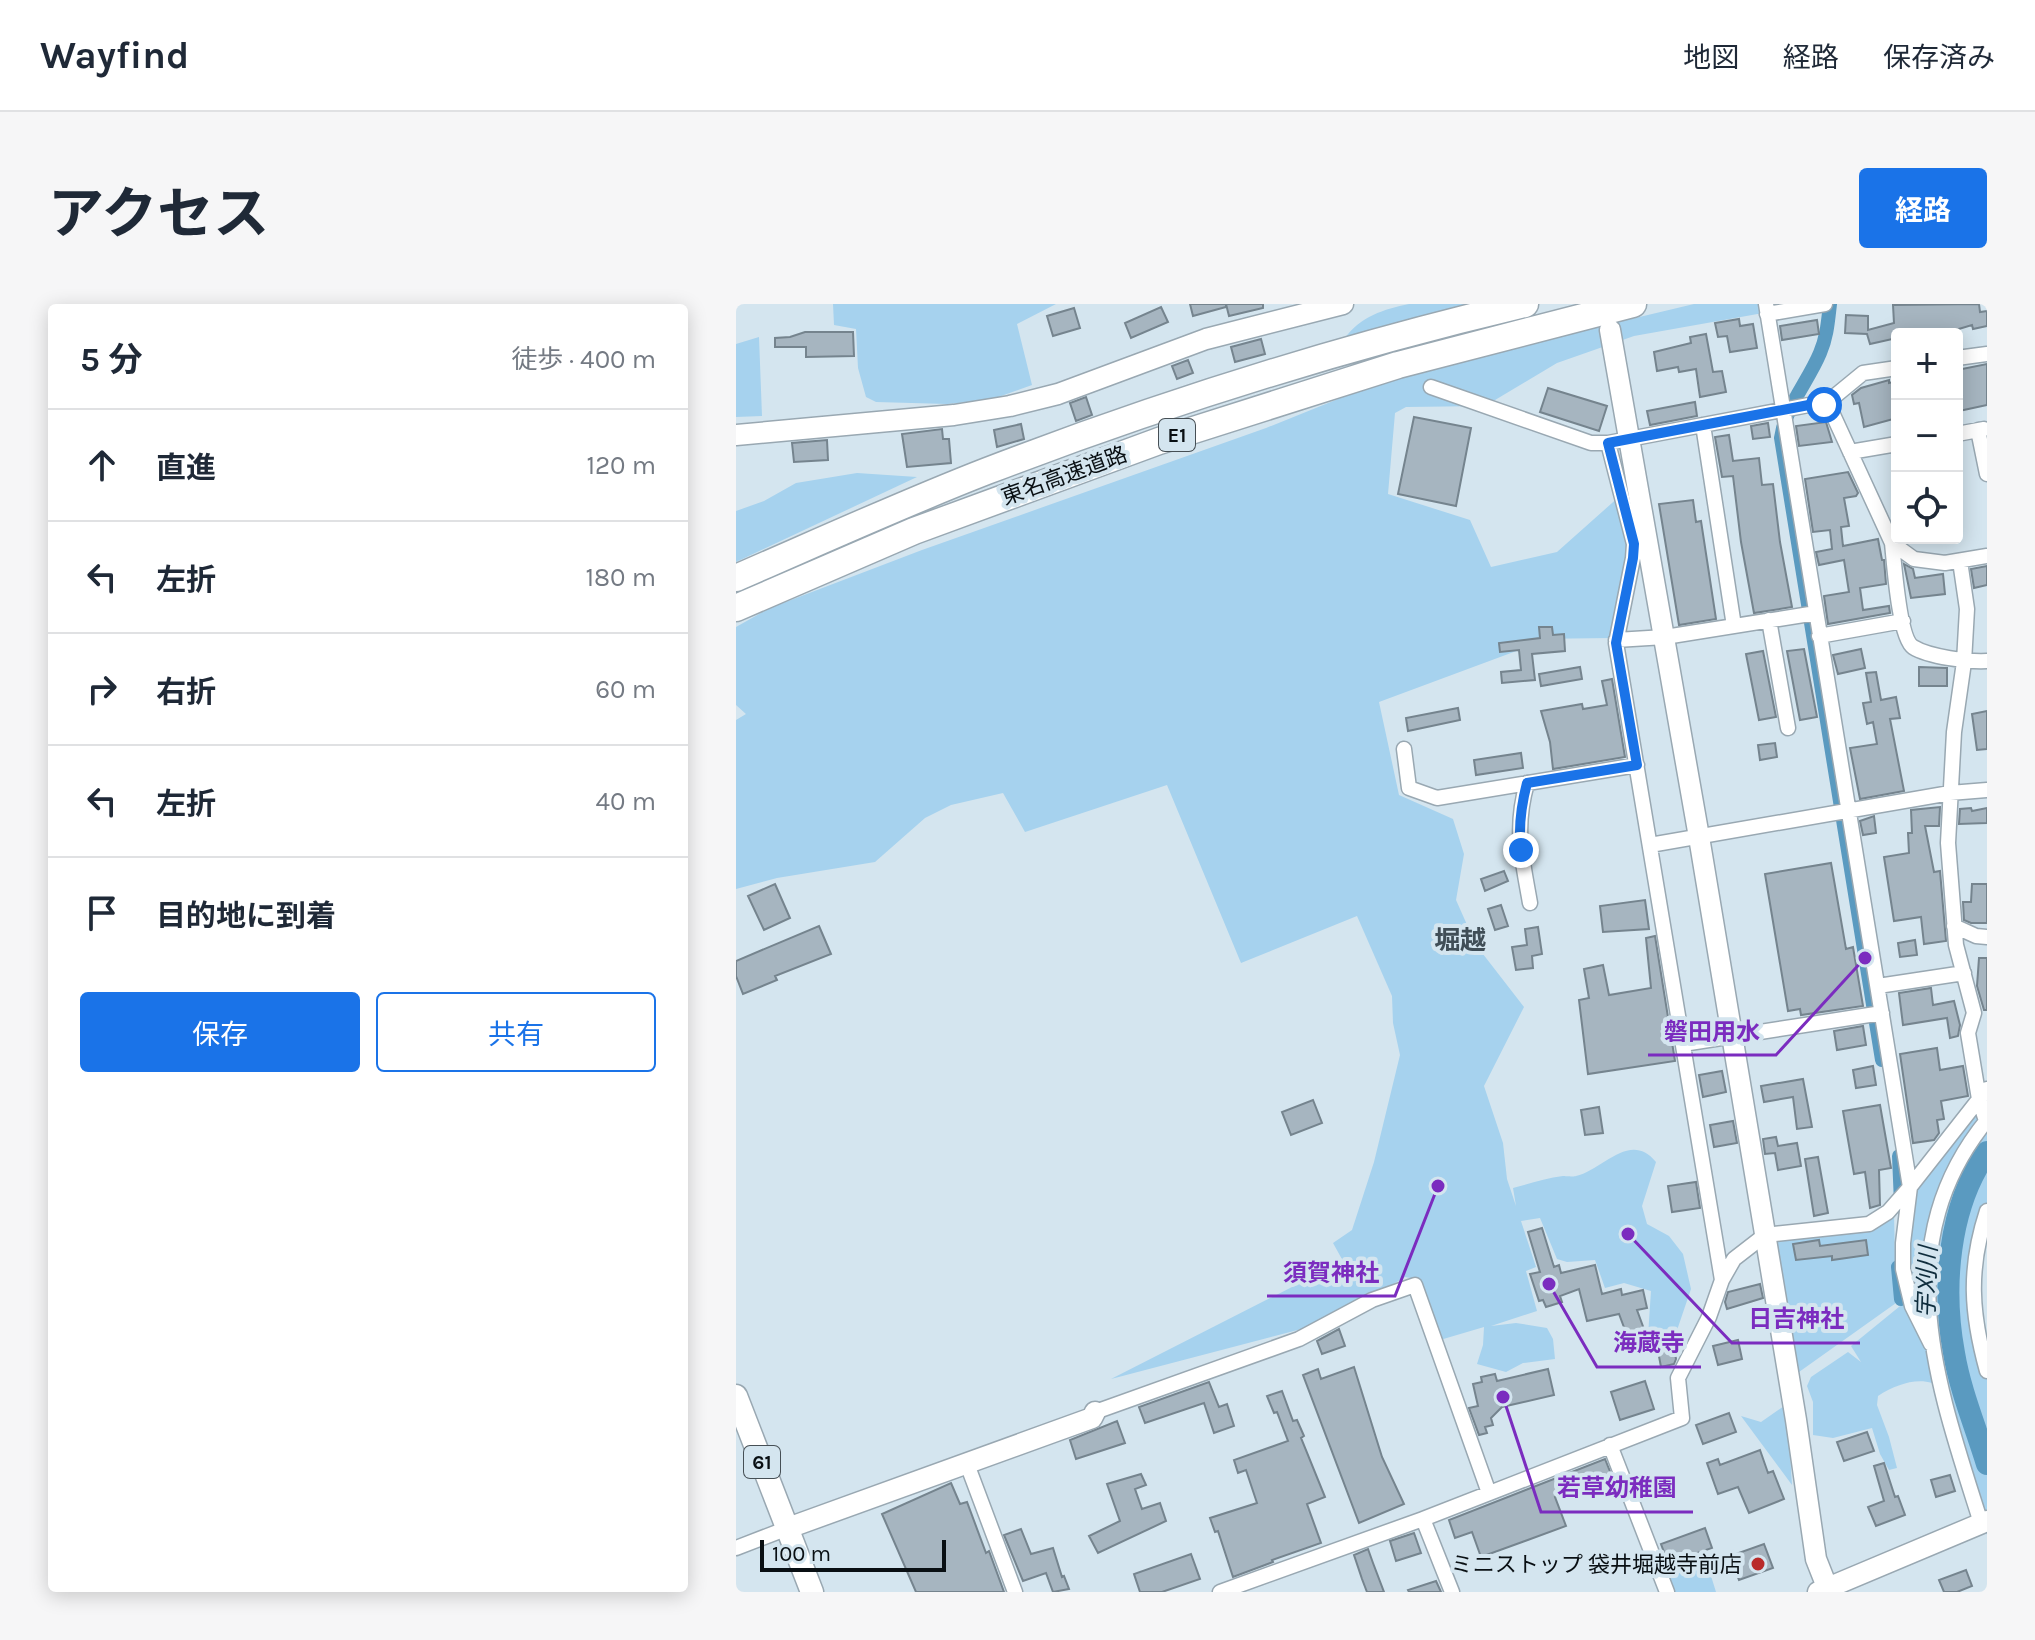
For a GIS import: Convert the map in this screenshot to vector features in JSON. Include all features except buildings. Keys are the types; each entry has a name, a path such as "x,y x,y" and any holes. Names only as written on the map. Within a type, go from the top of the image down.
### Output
{"highway":[{"name":"東名高速道路","path":"736,578 987,471 1144,415 1328,356 1525,304"},
{"name":"東名高速道路","path":"736,608 914,531 1159,441 1398,365 1633,304"}],"main road":[{"name":"61","path":"736,1396 782,1530 799,1592"},
{"name":"61","path":"736,1430 812,1592"}],"street":[{"path":"736,435 954,415 1010,406 1058,394 1206,339 1343,304"},
{"path":"1825,304 1767,309 1910,1187 1903,1239 1903,1269 1912,1306 1931,1344"},
{"path":"1610,330 1699,837 1796,1420 1816,1559 1825,1591 1984,1522 1948,1419 1931,1344 1926,1278 1944,1192 1957,1165 1987,1120 1968,1033 1974,1013 1956,945 1948,843 1954,732 1964,662 1967,609 1960,561"},
{"path":"1963,357 1987,354"},
{"path":"1824,405 1863,373 1891,369"},
{"path":"1431,387 1591,443 1608,443 1814,404 1829,406 1891,541"},
{"path":"1703,425 1734,626"},
{"path":"1963,433 1983,430 1987,474"},
{"path":"1608,443 1634,544 1616,640 1722,1280"},
{"path":"1850,452 1891,445"},
{"path":"1892,544 1903,621 1912,647 1964,662 1987,661"},
{"path":"1893,544 1914,559 1945,563 1987,556"},
{"path":"1616,640 1665,637 1816,613"},
{"path":"1769,620 1788,728"},
{"path":"1819,636 1903,621"},
{"path":"1404,749 1409,788 1437,798 1637,765"},
{"path":"1527,783 1518,829 1530,903"},
{"path":"1650,845 1950,793 1987,790"},
{"path":"1954,926 1976,936 1987,937"},
{"path":"1878,986 1964,973"},
{"path":"1683,1044 1882,1013"},
{"path":"1220,1592 1423,1519 1682,1418 1678,1378 1734,1259 1765,1235 1869,1224 1888,1212 1983,1094"},
{"path":"1987,1211 1976,1257 1972,1296 1987,1371"},
{"path":"736,1548 1092,1418 1095,1412 1299,1339 1372,1300 1415,1285 1489,1493"},
{"path":"1610,1445 1667,1592"},
{"path":"967,1464 1015,1592"},
{"path":"1423,1519 1452,1592"}],"shaded area":[{"path":"833,304 1056,304 1017,324 1032,385 990,400 947,404 876,402 866,397 858,368 856,329 834,325"},
{"path":"1409,304 1477,304 1345,338 1373,315"},
{"path":"1694,304 1814,304 1634,336 1557,363 1485,406 1406,407 1395,413 1388,494 1470,520 1491,567 1557,552 1621,495 1631,532 1612,638 1531,639 1499,643 1500,652 1519,650 1379,702 1399,795 1453,819 1464,854 1456,900 1476,945 1524,1007 1484,1086 1503,1143 1507,1179 1516,1206 1513,1188 1557,1177 1576,1176 1626,1151 1646,1153 1656,1162 1642,1206 1647,1224 1669,1236 1683,1254 1691,1289 1674,1339 1648,1336 1651,1291 1624,1283 1605,1288 1595,1260 1567,1262 1557,1259 1540,1218 1521,1221 1536,1267 1526,1271 1537,1311 1491,1326 1516,1323 1547,1328 1553,1339 1555,1359 1523,1363 1506,1372 1477,1364 1484,1327 1440,1340 1420,1280 1405,1277 1332,1321 1111,1379 1343,1261 1333,1243 1352,1230 1374,1162 1400,1055 1393,1023 1392,996 1357,916 1241,963 1167,785 1025,832 1003,793 951,805 925,818 875,862 777,878 736,889 736,720 746,714 736,705 736,627 770,608 922,550 1266,428 1400,374"},
{"path":"759,337 762,416 736,417 736,344"},
{"path":"857,473 917,477 736,562 736,511 764,501 796,483"},
{"path":"1981,1105 1987,1124 1987,1217 1975,1245 1987,1371 1987,1535 1951,1430 1932,1351 1932,1383 1919,1381 1905,1384 1878,1396 1877,1405 1897,1468 1889,1470 1872,1428 1833,1438 1813,1435 1813,1402 1807,1386 1811,1377 1848,1352 1861,1362 1851,1346 1905,1302 1908,1295 1910,1187"},
{"path":"1894,1213 1896,1303 1799,1372 1776,1240 1869,1232"},
{"path":"1787,1404 1792,1485 1741,1416 1761,1422"},
{"path":"1707,1563 1716,1592 1673,1592 1668,1577"}],"waterway":[{"path":"1830,304 1822,347 1787,416 1781,438 1882,1060"},
{"name":"宇刈川","path":"1987,1152 1964,1197 1956,1223 1949,1275 1950,1328 1957,1367 1987,1464"},
{"path":"1899,1156 1901,1203"},
{"path":"1898,1267 1901,1299"}],"place":[{"name":"磐田用水","path":"1865,958"},
{"name":"須賀神社","path":"1438,1186"},
{"name":"日吉神社","path":"1628,1234"},
{"name":"海蔵寺","path":"1549,1284"},
{"name":"若草幼稚園","path":"1503,1397"},
{"name":"ミニストップ 袋井堀越寺前店","path":"1758,1564"}],"district":[{"name":"堀越","path":"1460,940"}],"route":[{"path":"1521,850 1518,829 1527,783 1637,765 1616,643 1634,544 1608,443 1814,404 1824,405"}]}
